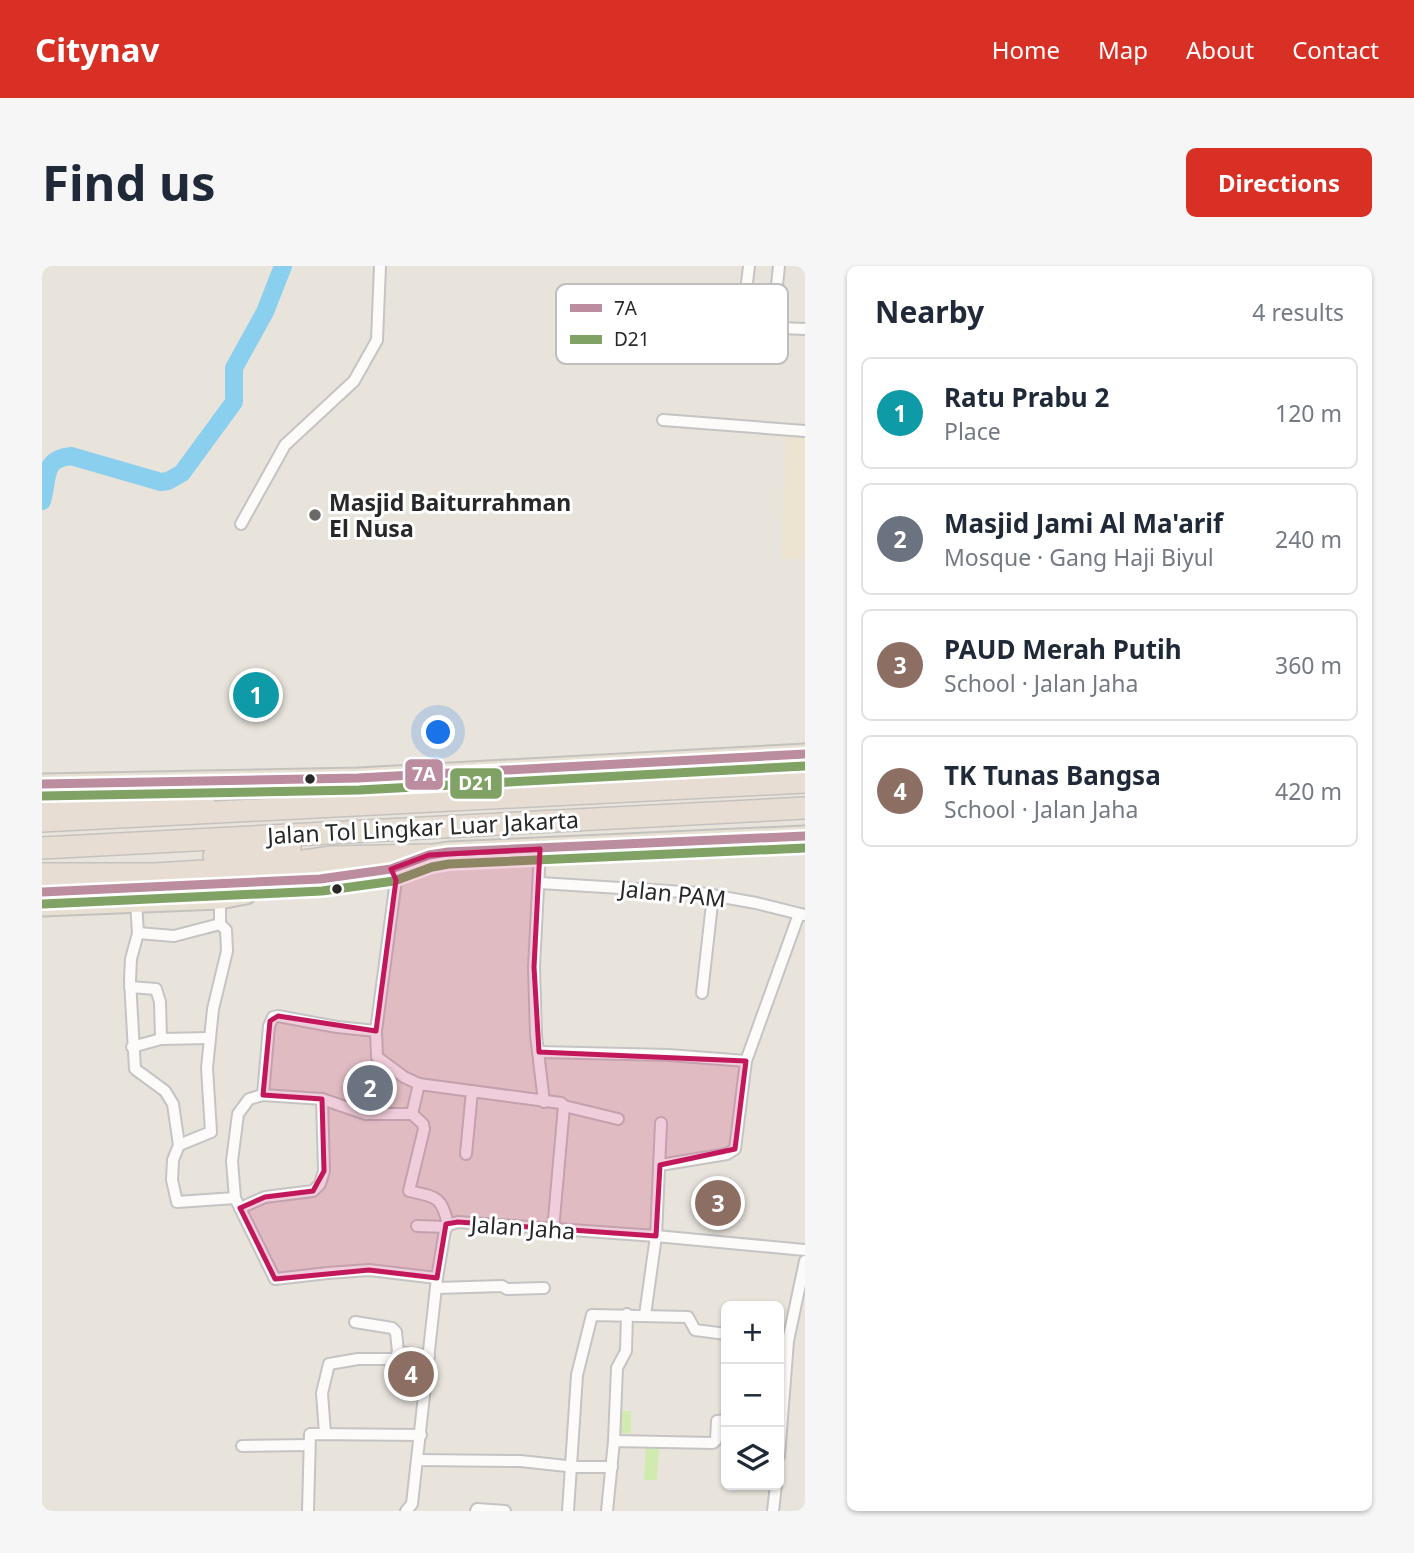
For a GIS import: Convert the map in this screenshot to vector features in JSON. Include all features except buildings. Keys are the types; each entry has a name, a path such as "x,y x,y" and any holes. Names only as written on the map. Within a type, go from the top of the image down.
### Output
{"highway":[{"path":"42,784 350,778 805,754"},
{"path":"625,791 658,782 805,769"},
{"path":"42,771 127,784"},
{"name":"Jalan Tol Lingkar Luar Jakarta","path":"42,821 95,810 325,807 805,782"},
{"path":"42,803 95,810 374,793 403,796 412,803"},
{"path":"325,807 326,833"},
{"name":"Jalan Tol Lingkar Luar Jakarta","path":"42,848 805,808"},
{"path":"593,818 625,825 805,820"},
{"path":"42,865 247,853 317,846 395,829"},
{"path":"42,874 155,874 252,868 332,857 429,855 805,836"},
{"path":"42,892 316,880 391,869 429,855"},
{"path":"42,906 220,899 316,880"}],"street":[{"path":"241,524 289,440 354,381 373,350 377,340 380,266"},
{"path":"747,284 749,266"},
{"path":"777,284 779,266"},
{"path":"663,420 805,430"},
{"path":"540,849 534,967 544,1102"},
{"path":"391,869 396,880 376,1031 377,1058 419,1084 561,1103 618,1119"},
{"name":"Jalan PAM","path":"540,883 713,895 802,915"},
{"path":"702,992 713,895"},
{"path":"178,1145 211,1132 207,1068 212,1009 228,951 226,930 220,924 220,899"},
{"path":"136,902 138,933 131,959 130,987 135,1069 165,1091 173,1104 178,1145 173,1160 172,1180 177,1202 237,1203 313,1191 320,1184 324,1171 322,1099"},
{"path":"660,1165 733,1153 737,1142 746,1061 802,915"},
{"path":"138,933 174,936 220,924"},
{"path":"130,987 156,989 160,1002 161,1039"},
{"path":"263,1095 269,1026 273,1017 376,1031"},
{"path":"132,1047 161,1039 210,1038"},
{"path":"539,1052 669,1055 746,1061"},
{"path":"412,1114 419,1084"},
{"path":"466,1154 472,1091"},
{"path":"417,1226 447,1226 444,1206 435,1197 409,1192 424,1129 423,1124 412,1114 366,1114 322,1099 263,1095 249,1099 238,1114 232,1161 237,1203 275,1279 369,1270 437,1283 502,1286 507,1289 544,1288"},
{"path":"553,1230 564,1106"},
{"path":"645,1315 656,1236 661,1124"},
{"name":"Jalan Jaha","path":"406,1511 412,1504 437,1283 447,1226 458,1222 805,1250"},
{"path":"784,1341 805,1261"},
{"path":"607,1511 617,1368 626,1351 627,1314"},
{"path":"568,1511 577,1375 592,1315 688,1317 695,1331 721,1334"},
{"path":"325,1433 322,1393 329,1364 358,1359 395,1359 398,1352 396,1332 392,1328 355,1322"},
{"path":"398,1352 429,1356"},
{"path":"780,1427 783,1364"},
{"path":"614,1441 713,1443 716,1440 717,1421 721,1421"},
{"path":"242,1446 310,1440 325,1433 421,1435"},
{"path":"308,1511 310,1440"},
{"path":"417,1460 520,1461 612,1467"},
{"path":"773,1511 775,1490"},
{"path":"475,1511 505,1511"}],"highlighted area":[{"path":"540,849 534,967 539,1052 746,1061 735,1149 660,1165 656,1236 458,1222 446,1224 437,1278 369,1270 275,1279 240,1208 265,1197 313,1191 324,1171 322,1099 263,1095 270,1021 278,1016 376,1031 396,880 391,869 429,855"}],"shaded area":[{"path":"786,434 805,436 805,559 781,558"}],"green space":[{"path":"622,1411 631,1411 631,1433 621,1433"},
{"path":"646,1447 659,1448 657,1480 644,1480"}],"waterway":[{"path":"42,501 51,465 71,456 161,482 182,473 234,402 234,368 265,312 283,266"}],"transit line":[{"name":"7A","path":"42,784 358,778 805,754"},
{"name":"D21","path":"42,796 359,790 805,766"},
{"name":"7A","path":"42,892 320,879 391,869 429,855 448,852 805,836"},
{"name":"D21","path":"43,904 322,891 394,881 432,867 449,864 805,848"}],"place":[{"name":"Masjid Baiturrahman El Nusa","path":"315,515"},
{"name":"Ratu Prabu 2","path":"256,695"},
{"name":"Masjid Jami Al Ma'arif","path":"370,1088"},
{"name":"PAUD Merah Putih","path":"718,1203"},
{"name":"TK Tunas Bangsa","path":"411,1374"}]}
